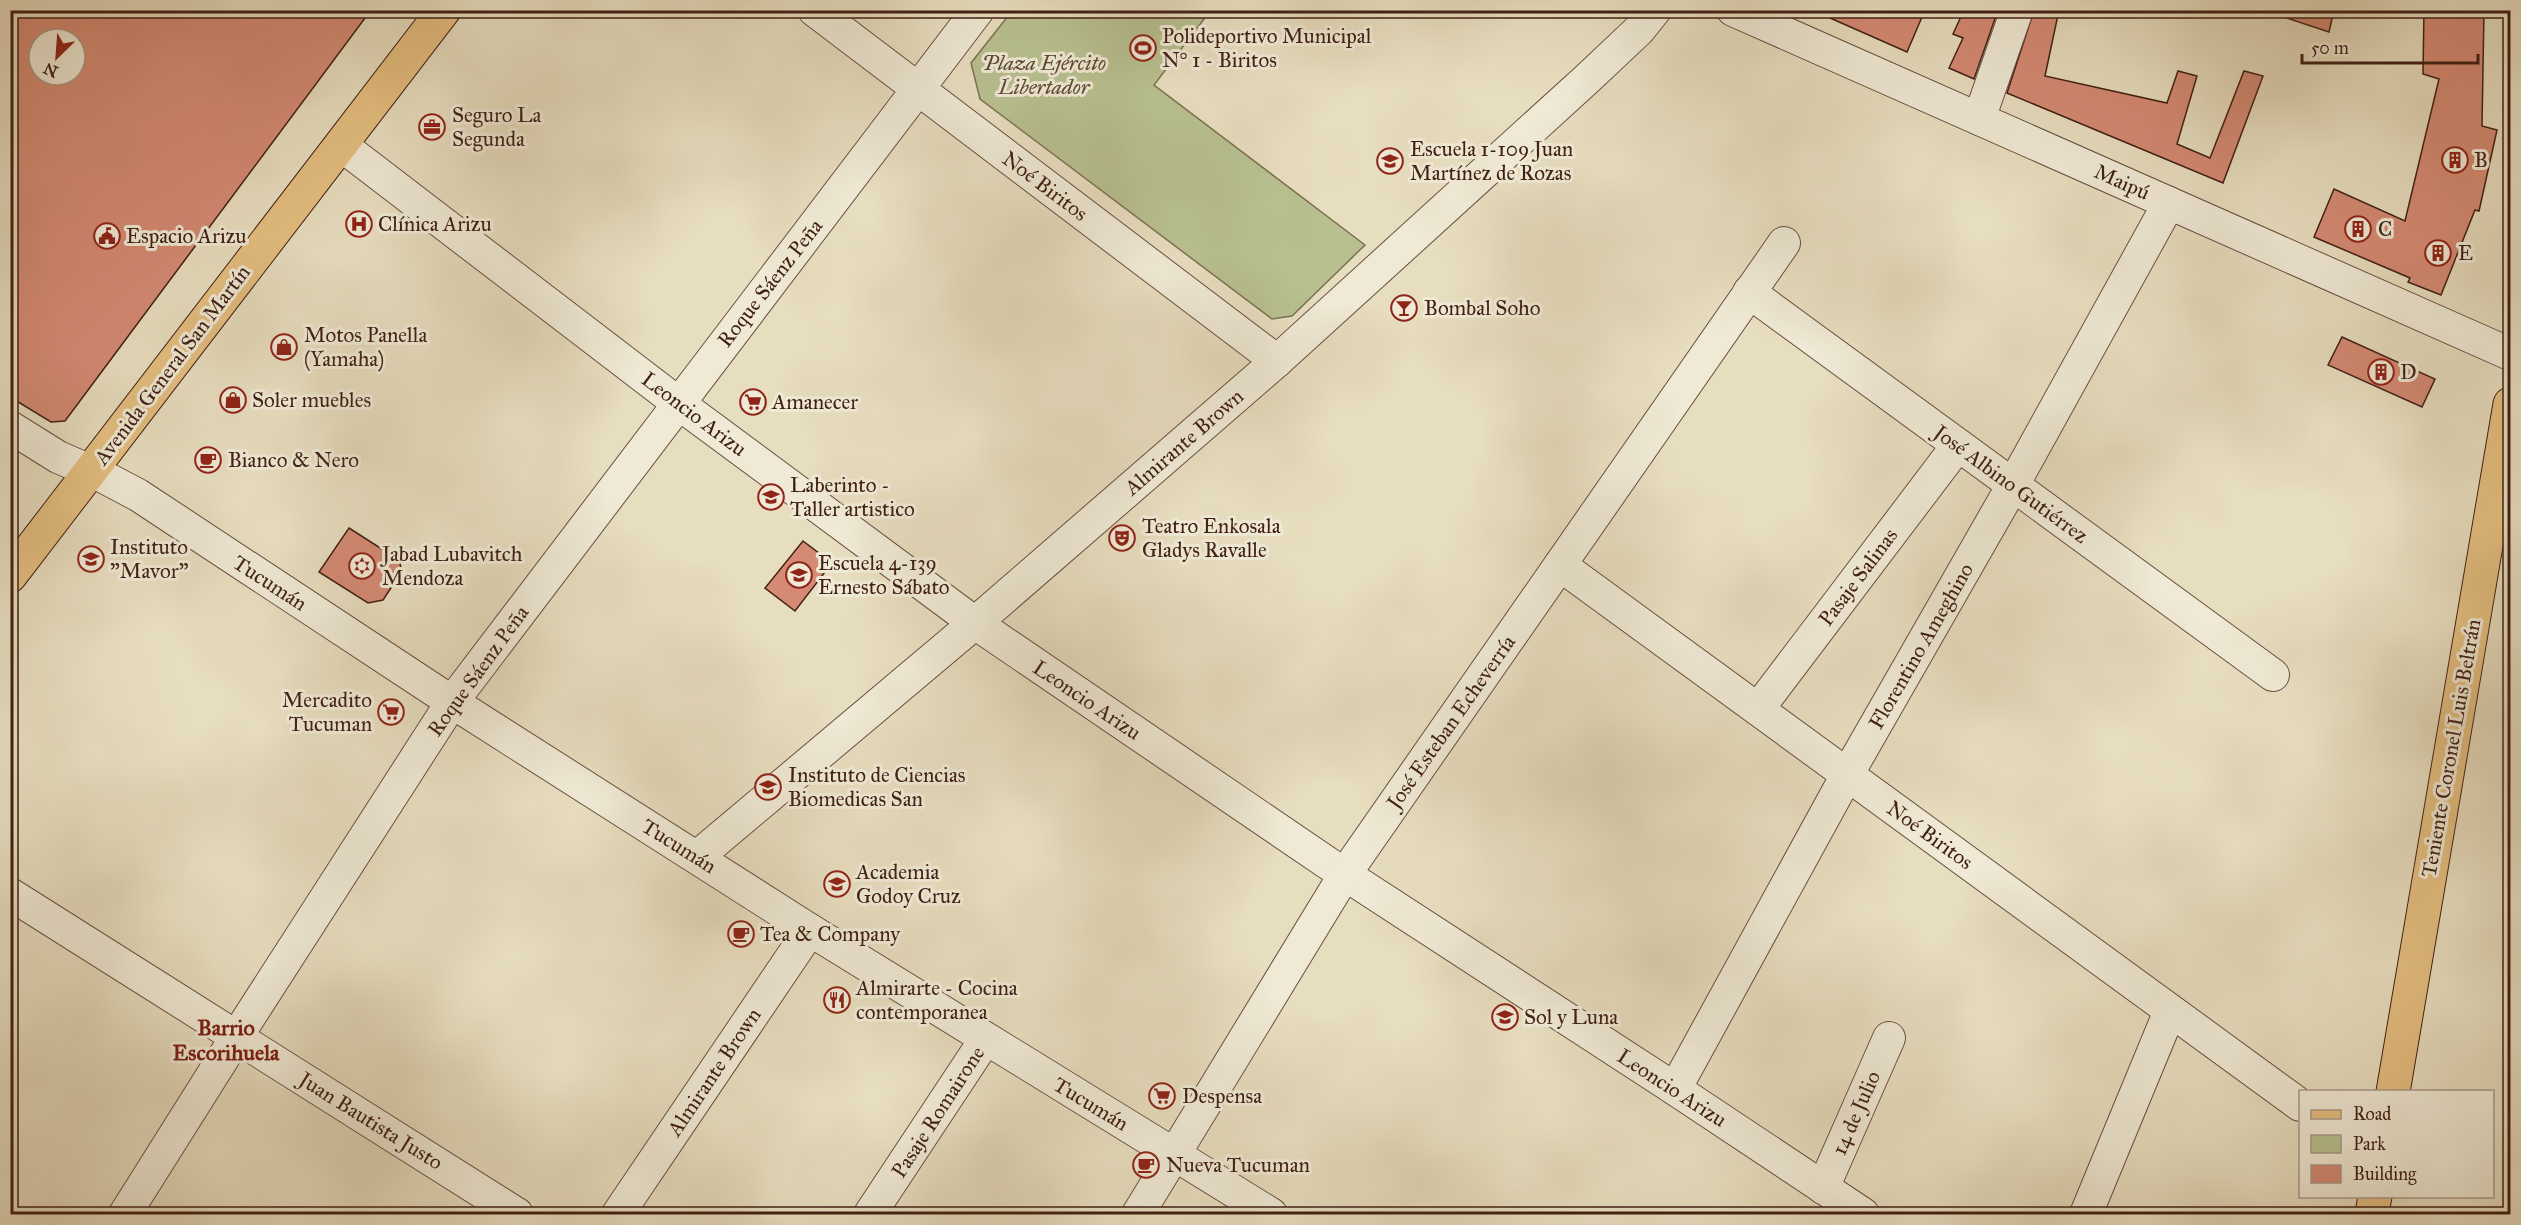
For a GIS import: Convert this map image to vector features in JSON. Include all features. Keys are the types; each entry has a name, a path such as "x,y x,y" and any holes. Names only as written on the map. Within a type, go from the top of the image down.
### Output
{"main road":[{"name":"Avenida General San Martín","path":"10,576 444,10"},
{"name":"Teniente Coronel Luis Beltrán","path":"2393,1090 2510,414"},
{"path":"2372,1215 2375,1198"}],"street":[{"name":"Noé Biritos","path":"814,10 917,91 1277,361"},
{"name":"Roque Sáenz Peña","path":"125,1215 452,702 978,10"},
{"name":"Almirante Brown","path":"697,857 975,623 1277,361 1587,79 1639,30 1655,10"},
{"name":"Maipú","path":"1734,10 2511,354"},
{"path":"1980,119 2017,10"},
{"name":"Leoncio Arizu","path":"341,145 678,403 975,623 1345,874 1676,1089 1863,1215"},
{"name":"Florentino Ameghino","path":"1676,1089 1847,775 2013,485 2169,203"},
{"name":"José Esteban Echeverría","path":"1138,1215 1345,874 1784,243"},
{"name":"José Albino Gutiérrez","path":"1749,292 2273,675"},
{"name":"Tucumán","path":"10,428 58,457 138,495 452,702 810,930 1271,1215"},
{"name":"Pasaje Salinas","path":"1758,709 1958,445"},
{"name":"Noé Biritos","path":"1560,565 2299,1104"},
{"name":"Juan Bautista Justo","path":"10,894 517,1215"},
{"name":"Almirante Brown","path":"618,1215 810,930"},
{"path":"2086,1215 2169,1011"},
{"name":"14 de Julio","path":"1823,1188 1889,1038"},
{"name":"Pasaje Romairone","path":"870,1215 985,1040"}],"green space":[{"name":"Plaza Ejército Libertador","path":"1012,11 1210,11 1154,85 1365,245 1292,316 1272,319 980,99 971,63"}],"building":[{"name":"Espacio Arizu","path":"10,10 371,10 65,421 51,422 10,397"},
{"path":"1812,10 1925,10 1907,52"},
{"path":"1964,10 1998,10 1974,79 1949,68 1963,38 1953,34"},
{"path":"2034,10 2059,10 2045,76 2167,103 2178,71 2197,76 2177,144 2210,158 2244,71 2263,76 2223,183 2007,93"},
{"path":"2276,10 2334,10 2329,32 2275,14"},
{"path":"2424,10 2484,10 2482,126 2497,130 2479,211 2475,210 2441,295 2408,282 2410,278 2314,237 2334,189 2405,221 2439,79 2423,74"},
{"name":"D","path":"2342,337 2435,379 2422,407 2328,365"},
{"name":"Jabad Lubavitch Mendoza","path":"349,528 399,560 402,571 383,600 368,603 319,572"},
{"name":"Escuela 4-139 Ernesto Sábato","path":"803,541 832,563 795,611 765,588"}],"place":[{"name":"Polideportivo Municipal N° 1 - Biritos","path":"1143,48"},
{"name":"Seguro La Segunda","path":"432,127"},
{"name":"B","path":"2455,160"},
{"name":"Escuela 1-109 Juan Martínez de Rozas","path":"1390,161"},
{"name":"Clínica Arizu","path":"359,224"},
{"name":"C","path":"2358,229"},
{"name":"Espacio Arizu","path":"107,236"},
{"name":"E","path":"2438,253"},
{"name":"Bombal Soho","path":"1404,308"},
{"name":"Motos Panella (Yamaha)","path":"284,347"},
{"name":"D","path":"2381,372"},
{"name":"Soler muebles","path":"233,400"},
{"name":"Amanecer","path":"753,402"},
{"name":"Bianco & Nero","path":"208,460"},
{"name":"Laberinto - Taller artistico","path":"771,497"},
{"name":"Teatro Enkosala Gladys Ravalle","path":"1122,538"},
{"name":"Instituto \"Mavor\"","path":"91,559"},
{"name":"Jabad Lubavitch Mendoza","path":"362,566"},
{"name":"Escuela 4-139 Ernesto Sábato","path":"799,575"},
{"name":"Mercadito Tucuman","path":"391,712"},
{"name":"Instituto de Ciencias Biomedicas San","path":"768,787"},
{"name":"Academia Godoy Cruz","path":"837,884"},
{"name":"Tea & Company","path":"741,934"},
{"name":"Almirarte - Cocina contemporanea","path":"837,1000"},
{"name":"Sol y Luna","path":"1505,1017"},
{"name":"Despensa","path":"1162,1096"},
{"name":"Nueva Tucuman","path":"1146,1165"}],"district":[{"name":"Barrio Escorihuela","path":"226,1040"}]}
